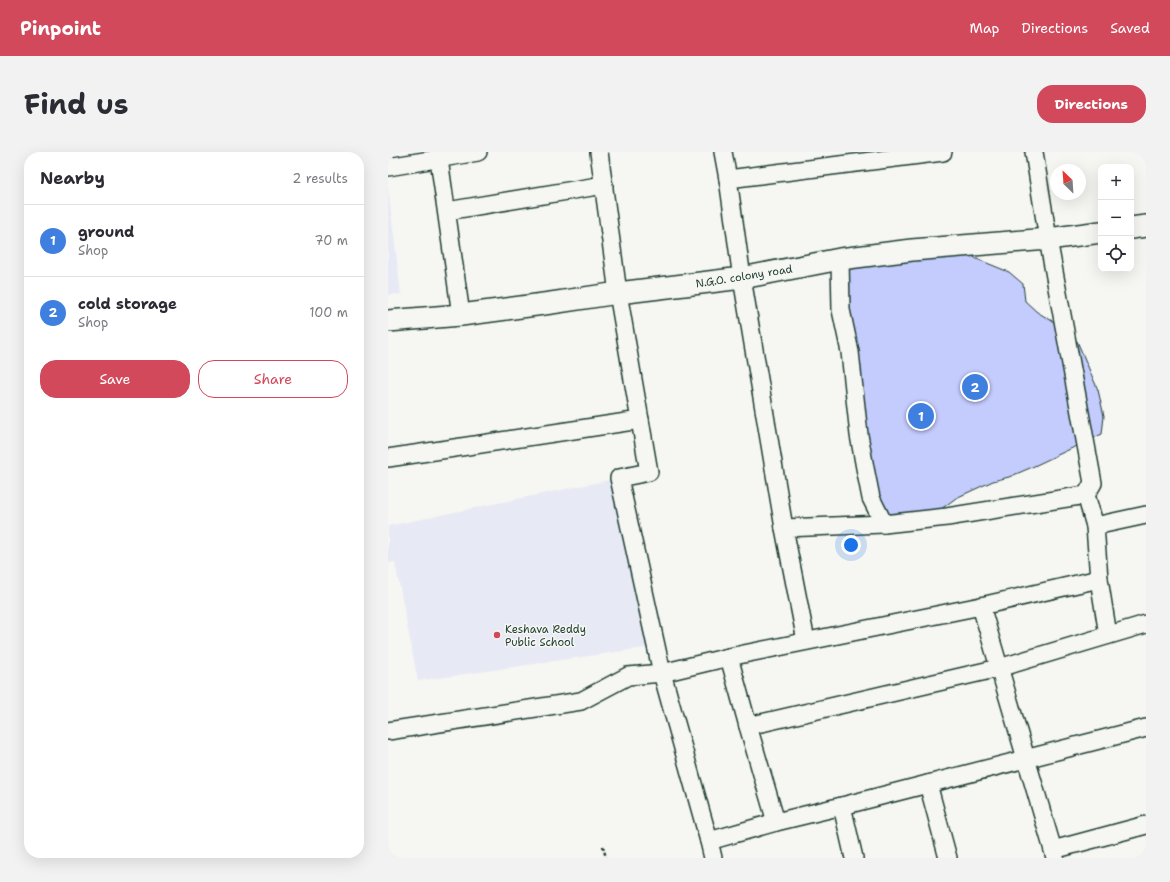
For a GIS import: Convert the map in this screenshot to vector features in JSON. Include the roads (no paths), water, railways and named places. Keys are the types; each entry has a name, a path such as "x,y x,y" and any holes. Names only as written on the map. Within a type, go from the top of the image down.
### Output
{"main road":[{"path":"1134,228 1146,226"},
{"name":"N.G.O. colony road","path":"388,321 461,315 551,304 618,293 742,278 840,259 912,250 1048,239 1098,232"}],"street":[{"path":"388,167 439,155 478,152"},
{"path":"599,152 618,293 649,472 619,478 662,673 713,858"},
{"path":"723,152 742,278 784,528 806,641"},
{"path":"728,179 943,152"},
{"path":"1034,152 1048,239 1093,483 1086,495 1095,526 1099,580 1108,635"},
{"path":"439,155 461,315"},
{"path":"447,211 604,185"},
{"path":"840,259 841,310 850,352 859,435 871,498 884,524"},
{"path":"388,458 640,420"},
{"path":"784,528 884,524 948,517 1086,495"},
{"path":"1095,526 1146,515"},
{"path":"388,731 581,701 628,676 662,673 729,657 980,606 1099,580"},
{"path":"980,606 1054,854 1146,825"},
{"path":"748,726 999,668 1146,624"},
{"path":"729,657 776,822"},
{"path":"709,841 776,822 1146,728"},
{"path":"928,784 948,858"},
{"path":"842,806 854,858"}],"place":[{"name":"cold storage","path":"975,387"},
{"name":"ground","path":"921,416"},
{"name":"Keshava Reddy Public School","path":"497,635"}]}
